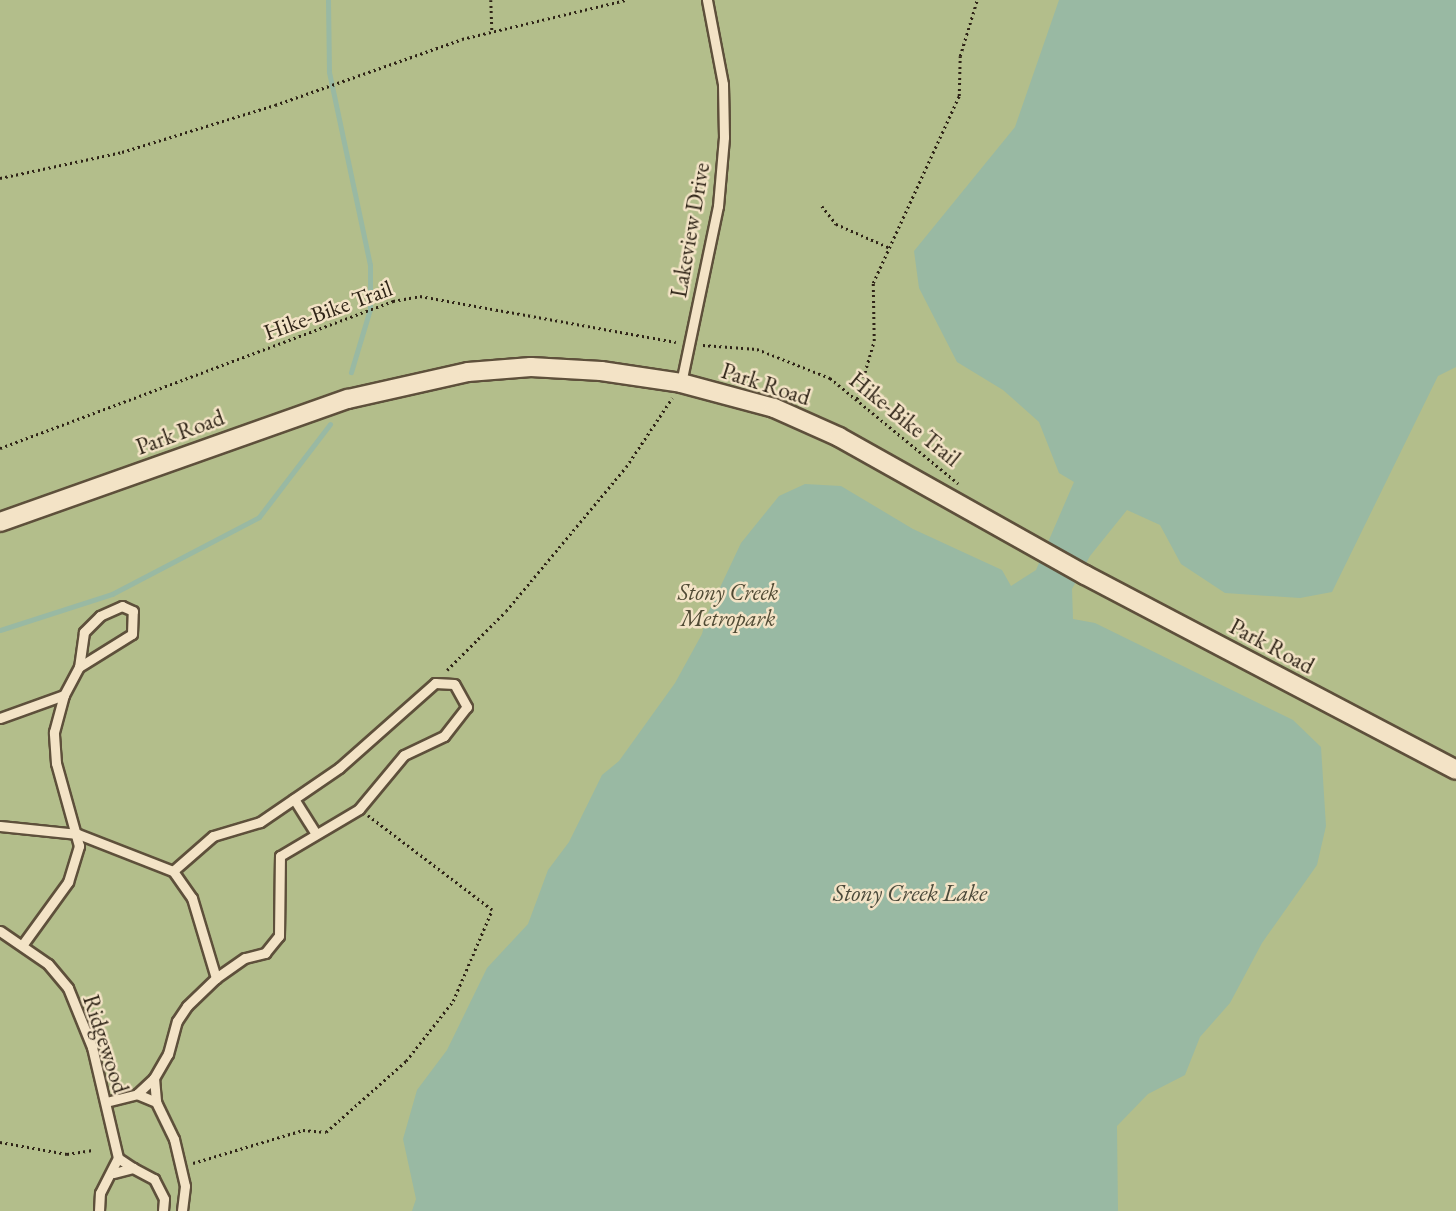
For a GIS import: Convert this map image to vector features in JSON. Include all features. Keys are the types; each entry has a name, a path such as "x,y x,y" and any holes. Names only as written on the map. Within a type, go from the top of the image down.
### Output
{"street":[{"name":"Park Road","path":"0,522 348,399 468,372 573,369 681,383 774,408 839,437 1035,548 1456,771"}],"lane":[{"name":"Lakeview Drive","path":"681,383 718,206 724,137 723,84 707,0"},
{"path":"23,944 68,882 79,846 78,834 56,763 54,732 64,695 79,667 84,632 100,616 122,606 133,611 132,634 79,667"},
{"path":"106,1102 137,1094 154,1078 169,1054 177,1021 216,978 245,958 265,953 279,936 280,856 359,809 404,755 444,736 467,707 454,684 435,683 339,768 260,822 213,835 173,871"},
{"path":"0,718 64,695"},
{"path":"294,799 316,834"},
{"path":"0,826 78,834 173,871 192,898 216,978"},
{"name":"Ridgewood","path":"0,931 23,944 48,964 68,988 86,1028 118,1158 114,1173 100,1193 99,1211"},
{"path":"154,1078 156,1102 174,1139 185,1186 182,1211"},
{"path":"137,1094 156,1102"},
{"path":"118,1158 160,1188 163,1211"},
{"path":"114,1173 133,1168"}],"path":[{"path":"491,0 492,32"},
{"path":"0,178 122,152 492,32 626,0"},
{"path":"857,399 874,341 873,283 959,96 960,56 977,0"},
{"path":"822,206 836,224 890,248"},
{"name":"Hike-Bike Trail","path":"0,448 393,301 420,296 680,343"},
{"name":"Hike-Bike Trail","path":"697,345 770,354 830,379 967,490"},
{"path":"435,683 506,611 626,467 681,383"},
{"path":"181,1168 303,1130 326,1132 406,1061 453,1001 492,910 359,809"},
{"path":"0,1142 67,1154 93,1150"}],"green space":[{"name":"Stony Creek Metropark","path":"0,0 1456,0 1456,1211 0,1211"}],"water":[{"name":"Stony Creek Lake","path":"1059,0 1456,0 1456,367 1438,376 1332,592 1300,598 1225,593 1181,564 1160,525 1127,510 1090,556 1072,589 1073,619 1095,623 1293,720 1321,747 1326,826 1317,865 1262,943 1230,1003 1200,1037 1185,1075 1148,1094 1117,1126 1118,1211 412,1211 416,1199 403,1139 417,1090 447,1050 487,968 528,924 548,870 569,842 602,775 619,761 675,683 702,634 707,615 741,543 779,496 805,484 841,486 913,529 1002,570 1011,586 1036,570 1074,482 1059,473 1039,422 1003,390 957,362 919,288 914,251 1015,127"}],"waterway":[{"path":"328,0 329,72 370,265 370,309 351,372"},
{"path":"0,630 112,594 259,517 330,424"}]}
